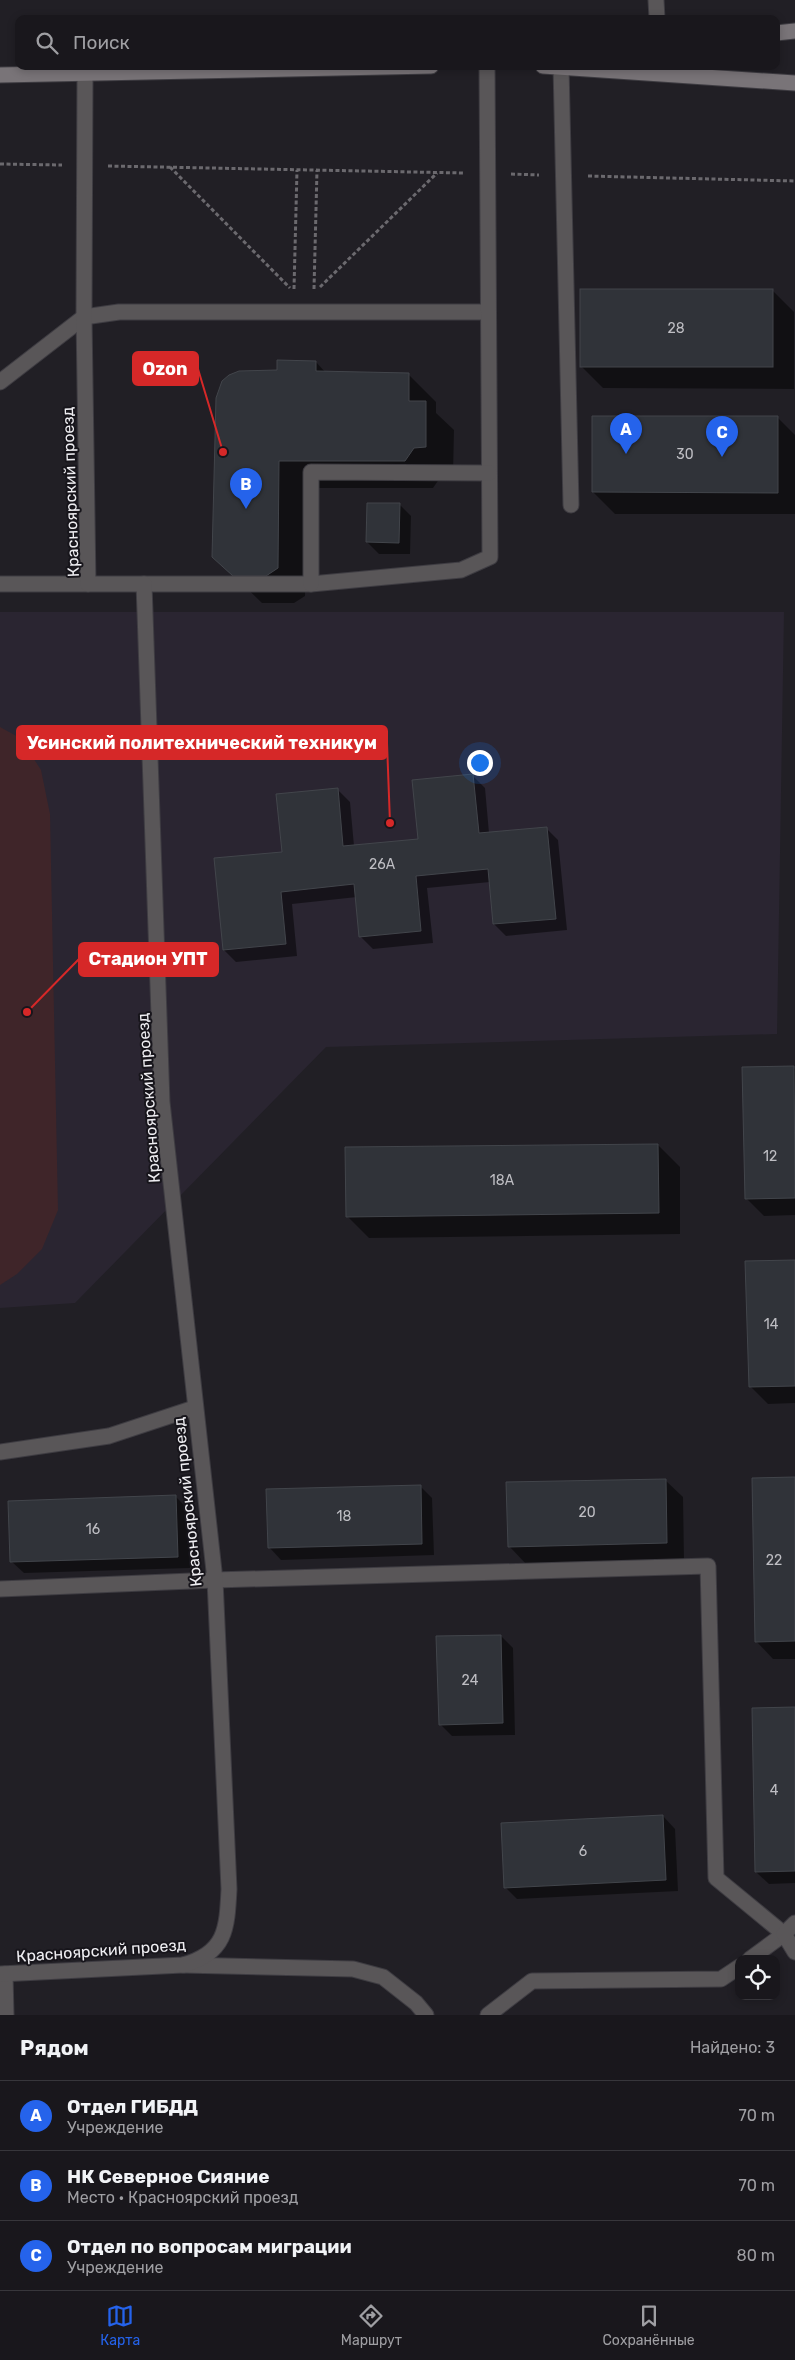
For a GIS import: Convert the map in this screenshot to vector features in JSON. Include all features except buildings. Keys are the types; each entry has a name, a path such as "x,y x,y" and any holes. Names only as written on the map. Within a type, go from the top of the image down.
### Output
{"main road":[{"path":"780,33 795,31"},
{"path":"0,75 84,75 277,70"},
{"path":"659,70 795,84"}],"street":[{"path":"656,0 657,15"},
{"path":"144,584 311,584 461,570 490,557 486,70"},
{"path":"561,70 571,505"},
{"name":"Красноярский проезд","path":"2,1974 183,1965 200,1960 214,1950 222,1940 227,1925 228,1907 215,1580 194,1408 162,1102 144,584 88,584 84,317 84,75"},
{"path":"0,382 84,317 126,312 488,312"},
{"path":"311,584 311,472 489,473"},
{"path":"0,584 88,584"},
{"path":"0,1452 109,1436 194,1408"},
{"path":"0,1589 215,1580 708,1566 716,1878 790,1928 795,1952"},
{"path":"755,1955 790,1928"},
{"path":"183,1965 353,1969 383,1977 416,2002 426,2015"},
{"path":"488,2015 532,1981 721,1979 735,1969"},
{"path":"2,1974 6,2015"}],"path":[{"path":"0,164 795,181"},
{"path":"170,167 294,292 301,292"},
{"path":"294,292 297,170"},
{"path":"314,292 317,170"},
{"path":"308,292 314,292 437,172"}],"shaded area":[{"path":"0,612 784,612 777,1034 326,1047 75,1303 0,1308"},
{"path":"0,727 20,738 41,770 50,814 58,1210 42,1249 17,1274 0,1285"}],"place":[{"name":"Ozon","path":"223,452"},
{"name":"Отдел ГИБДД","path":"626,454"},
{"name":"Отдел по вопросам миграции","path":"722,457"},
{"name":"НК Северное Сияние","path":"246,509"},
{"name":"Усинский политехнический техникум","path":"390,823"},
{"name":"Стадион УПТ","path":"27,1012"}]}
